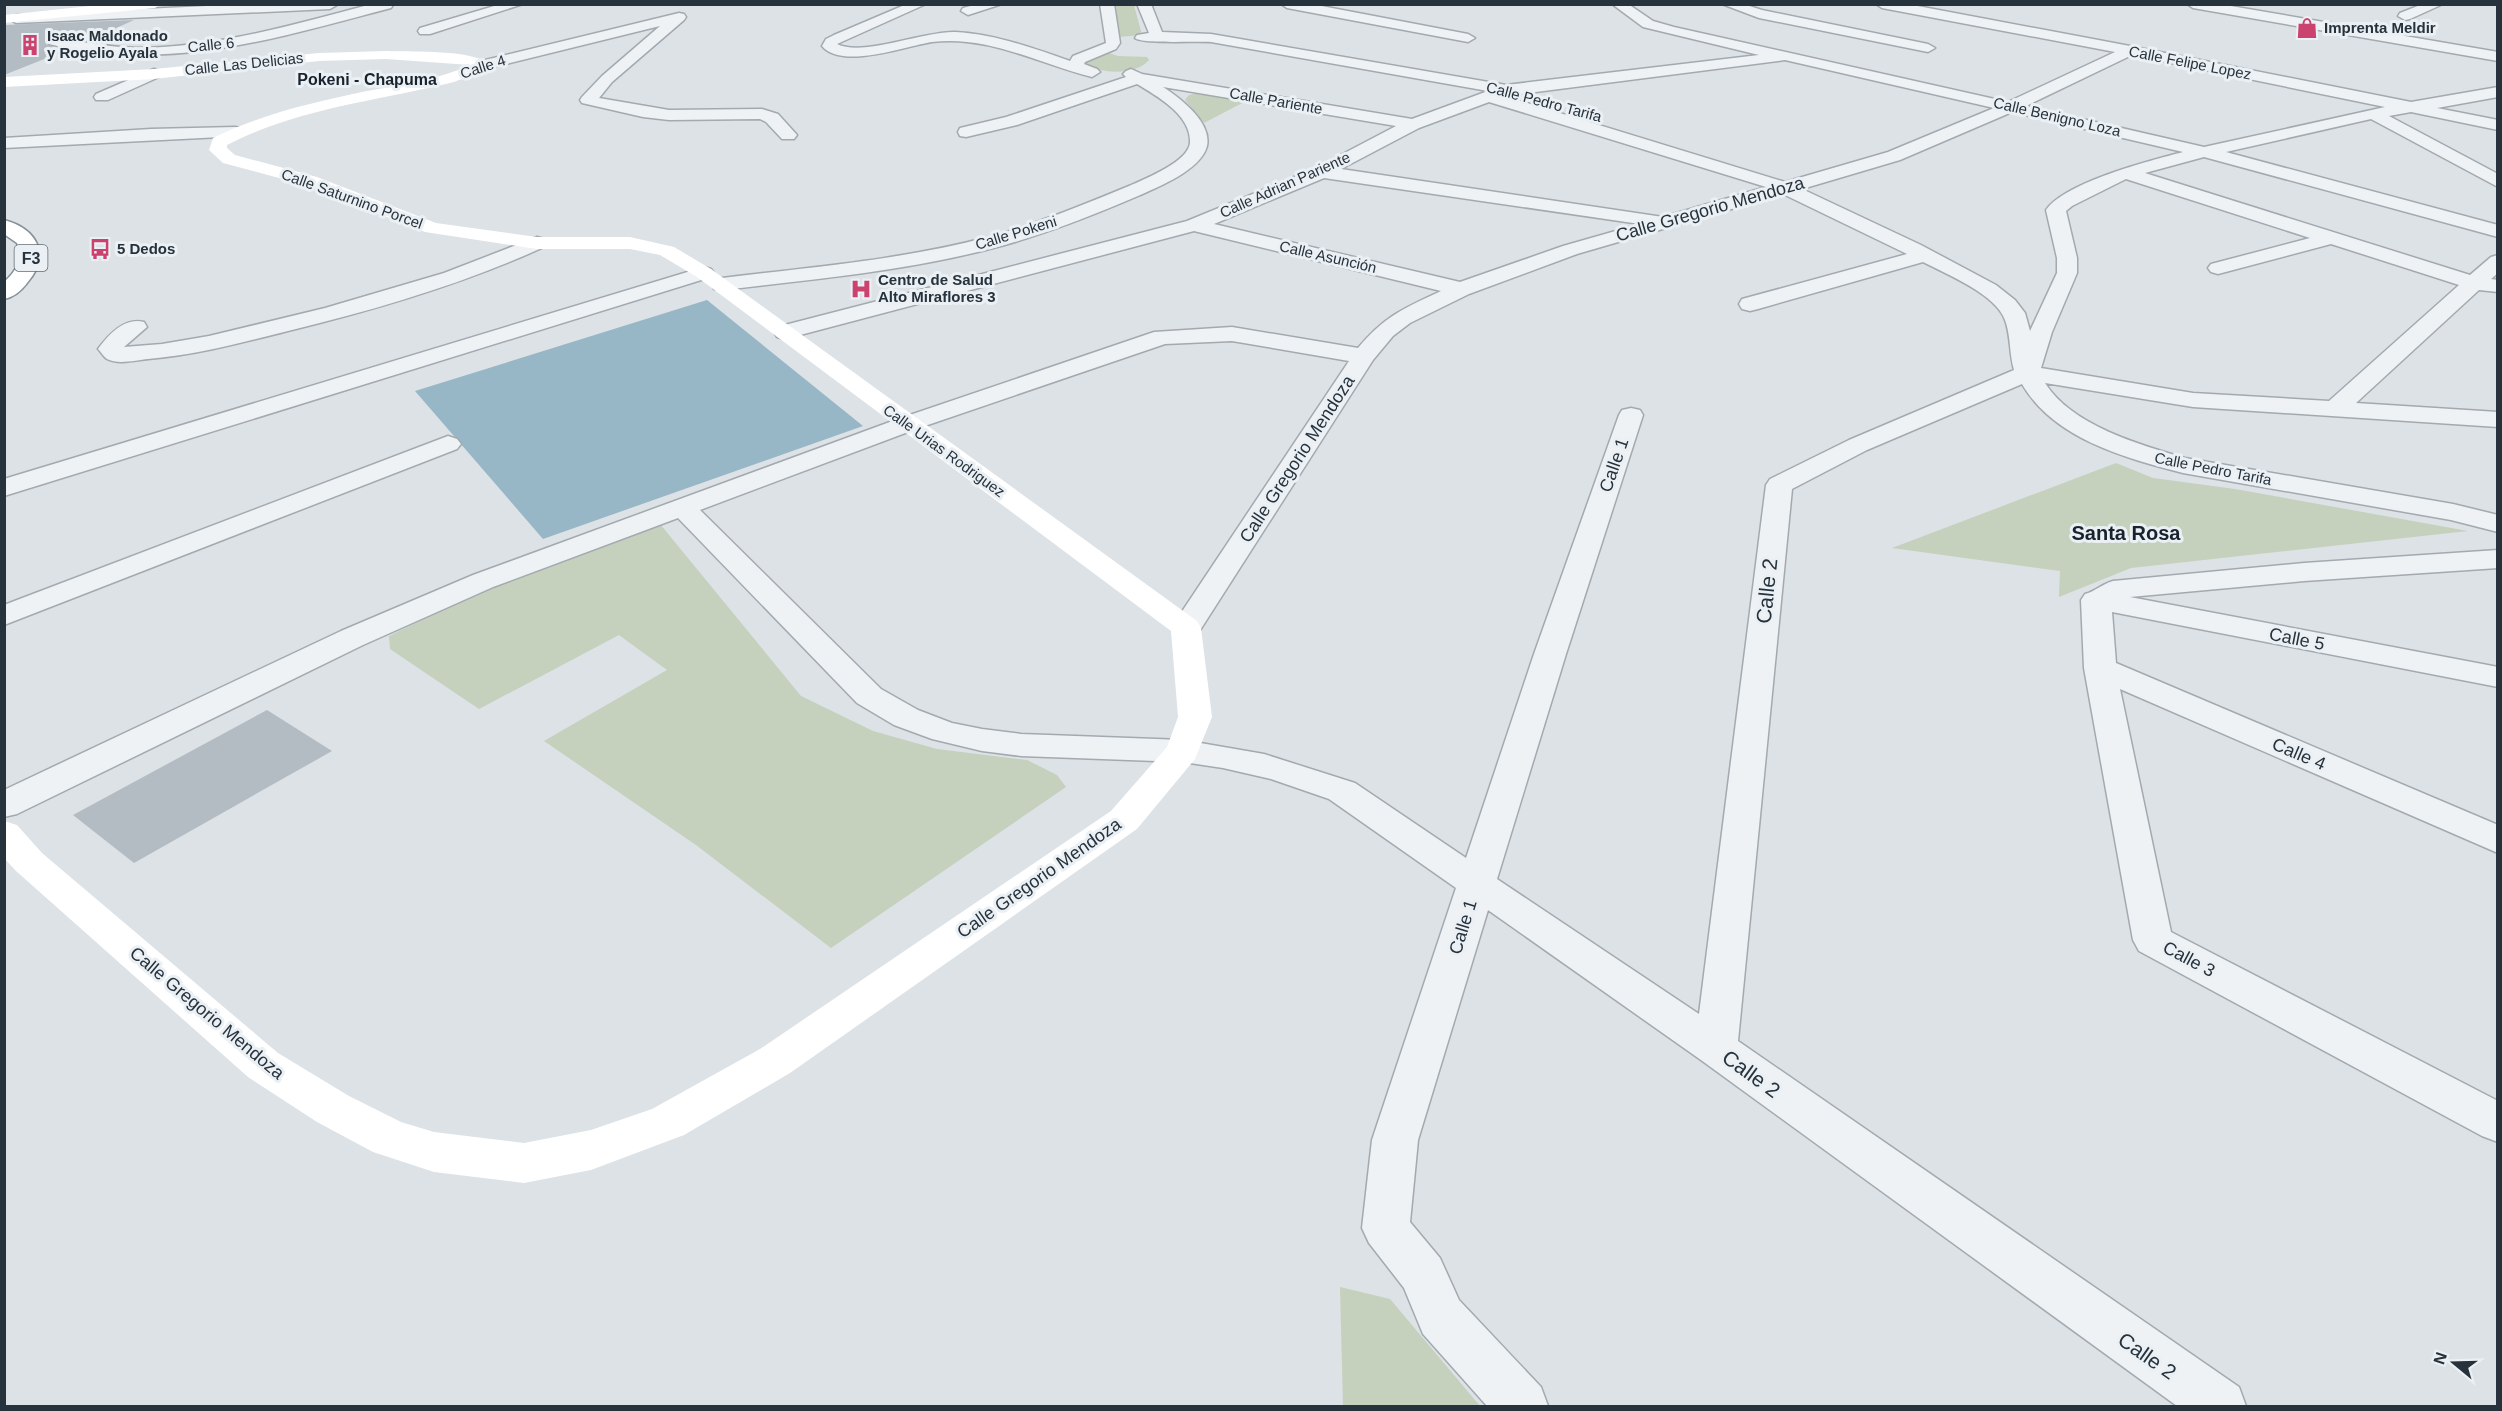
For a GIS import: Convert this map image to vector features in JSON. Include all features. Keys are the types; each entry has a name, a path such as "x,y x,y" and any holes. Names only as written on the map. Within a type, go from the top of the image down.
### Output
{"main road":[{"path":"4,20 155,4"},
{"name":"Calle Las Delicias","path":"4,82 154,74 351,55 462,59 482,65"},
{"name":"Calle 4","path":"235,132 315,109 447,79 482,65"},
{"name":"Calle Saturnino Porcel","path":"235,132 219,142 218,150 229,159 311,181 432,228 537,243 618,243 647,246 668,251 713,279"},
{"name":"F3","path":"4,226 18,232 26,239 31,248 31,260 24,275 4,293"},
{"name":"Calle Urias Rodriguez","path":"713,279 1186,628"},
{"name":"Calle Gregorio Mendoza","path":"4,834 29,862 263,1065 293,1084 333,1109 389,1138 434,1152 524,1163 591,1150 668,1122 775,1061 1124,820 1183,751 1195,717 1186,628"}],"street":[{"path":"4,20 332,4"},
{"path":"360,4 394,4"},
{"path":"425,31 517,4"},
{"path":"920,4 839,38 831,42 830,46 833,50 868,50 932,38 960,36 1031,54 1084,71 1107,75 1151,54"},
{"path":"968,11 996,4"},
{"path":"1107,4 1113,50 1127,54"},
{"path":"1144,4 1151,54"},
{"path":"1287,4 1468,38"},
{"name":"Calle Benigno Loza","path":"1618,4 1656,27 2012,106 2204,152 2498,231"},
{"path":"1728,4 1759,14 1933,46 1910,57"},
{"name":"Calle Felipe Lopez","path":"1882,4 2130,50 2498,125"},
{"path":"2193,4 2498,57"},
{"path":"2405,16 2437,4"},
{"name":"Calle 6","path":"86,35 54,41 78,47 131,51 212,47 246,41 386,5"},
{"path":"686,9 607,79 588,100 669,115 762,114 772,118 788,135"},
{"name":"Calle 4","path":"482,65 686,9"},
{"name":"Calle 6","path":"108,30 182,13"},
{"path":"1957,35 1986,23"},
{"name":"Calle Pedro Tarifa","path":"1151,54 1240,44 1508,89 1796,185 1850,216 1966,276 1998,296 2011,307 2017,317 2027,373 2046,403 2071,421 2098,436 2147,456 2183,465 2453,512 2498,524"},
{"path":"1031,54 1088,53 1112,45 1151,54"},
{"name":"Calle Gregorio Mendoza","path":"1186,628 1364,356 1385,331 1402,318 1461,289 1570,249 1796,185 1928,144 2130,50"},
{"path":"1084,71 1075,63 1088,53"},
{"path":"966,132 1011,121 1151,54"},
{"name":"Calle Pariente","path":"1151,54 1413,124"},
{"name":"Calle Pokeni","path":"4,488 713,279 834,271 922,258 976,247 1111,201 1150,184 1194,157 1199,143 1194,128 1181,108 1169,96 1151,54"},
{"name":"Calle Adrian Pariente","path":"785,332 1194,225 1322,172 1413,124 1508,89 1785,56"},
{"path":"1874,75 1892,66"},
{"path":"102,98 154,74"},
{"path":"2498,92 2373,114 2204,152 2125,173 2065,202 2056,210 2067,258 2067,273 2041,332 2027,373 2193,400 2498,420"},
{"path":"1487,96 1796,185"},
{"path":"2373,114 2498,182"},
{"path":"4,143 151,134 235,132"},
{"path":"2477,171 2498,176"},
{"path":"1322,172 1666,222"},
{"path":"2125,173 2474,283 2498,286"},
{"name":"Calle Asunción","path":"1194,225 1461,289"},
{"path":"2218,268 2332,238"},
{"path":"136,327 118,339 110,349 114,354 170,350 205,344 357,306 464,274 537,243"},
{"path":"976,247 1013,274"},
{"path":"1750,304 1925,255"},
{"path":"2335,409 2498,261"},
{"path":"4,805 352,638 461,590 907,424 1162,337 1232,334 1364,356"},
{"name":"Calle 2","path":"2027,373 1858,445 1779,485 1716,1048 2220,1407"},
{"name":"Calle 1","path":"1522,1407 1441,1317 1423,1275 1386,1228 1395,1140 1550,654 1630,415"},
{"path":"4,616 448,444"},
{"path":"682,507 868,696 891,711 937,731 989,742 1073,750 1183,751 1234,759 1289,772 1342,791 1716,1048"},
{"path":"2096,600 2113,590 2304,572 2498,559"},
{"name":"Calle 3","path":"2096,600 2100,668 2153,940 2498,1123"},
{"name":"Calle 5","path":"2096,600 2498,678"},
{"name":"Calle 4","path":"2100,668 2498,840"}],"green space":[{"path":"1116,5 1134,5 1142,35 1118,37"},
{"path":"1109,53 1118,56 1147,57 1149,60 1135,69 1118,72 1084,66 1082,61"},
{"path":"1199,93 1248,100 1204,123 1185,100 1189,95"},
{"path":"2116,463 2153,478 2235,489 2468,531 2131,568 2059,597 2060,571 1892,548"},
{"path":"660,524 801,696 873,731 937,749 1027,760 1057,775 1066,787 831,948 696,845 544,741 667,670 619,635 479,709 390,649 389,636 511,577"},
{"path":"1340,1287 1390,1299 1480,1406 1343,1406"}],"water":[{"path":"707,300 863,426 543,539 415,391"}],"building":[{"name":"Isaac Maldonado y Rogelio Ayala","path":"134,20 88,41 53,35 45,40 47,45 67,50 4,75 4,25"},
{"path":"267,710 332,751 134,863 73,815"}],"place":[{"name":"Imprenta Meldir","path":"2307,28"},
{"name":"Isaac Maldonado y Rogelio Ayala","path":"30,45"},
{"name":"5 Dedos","path":"100,249"},
{"name":"Centro de Salud Alto Miraflores 3","path":"861,289"}],"district":[{"name":"Pokeni - Chapuma","path":"367,79"},
{"name":"Santa Rosa","path":"2126,533"}]}
